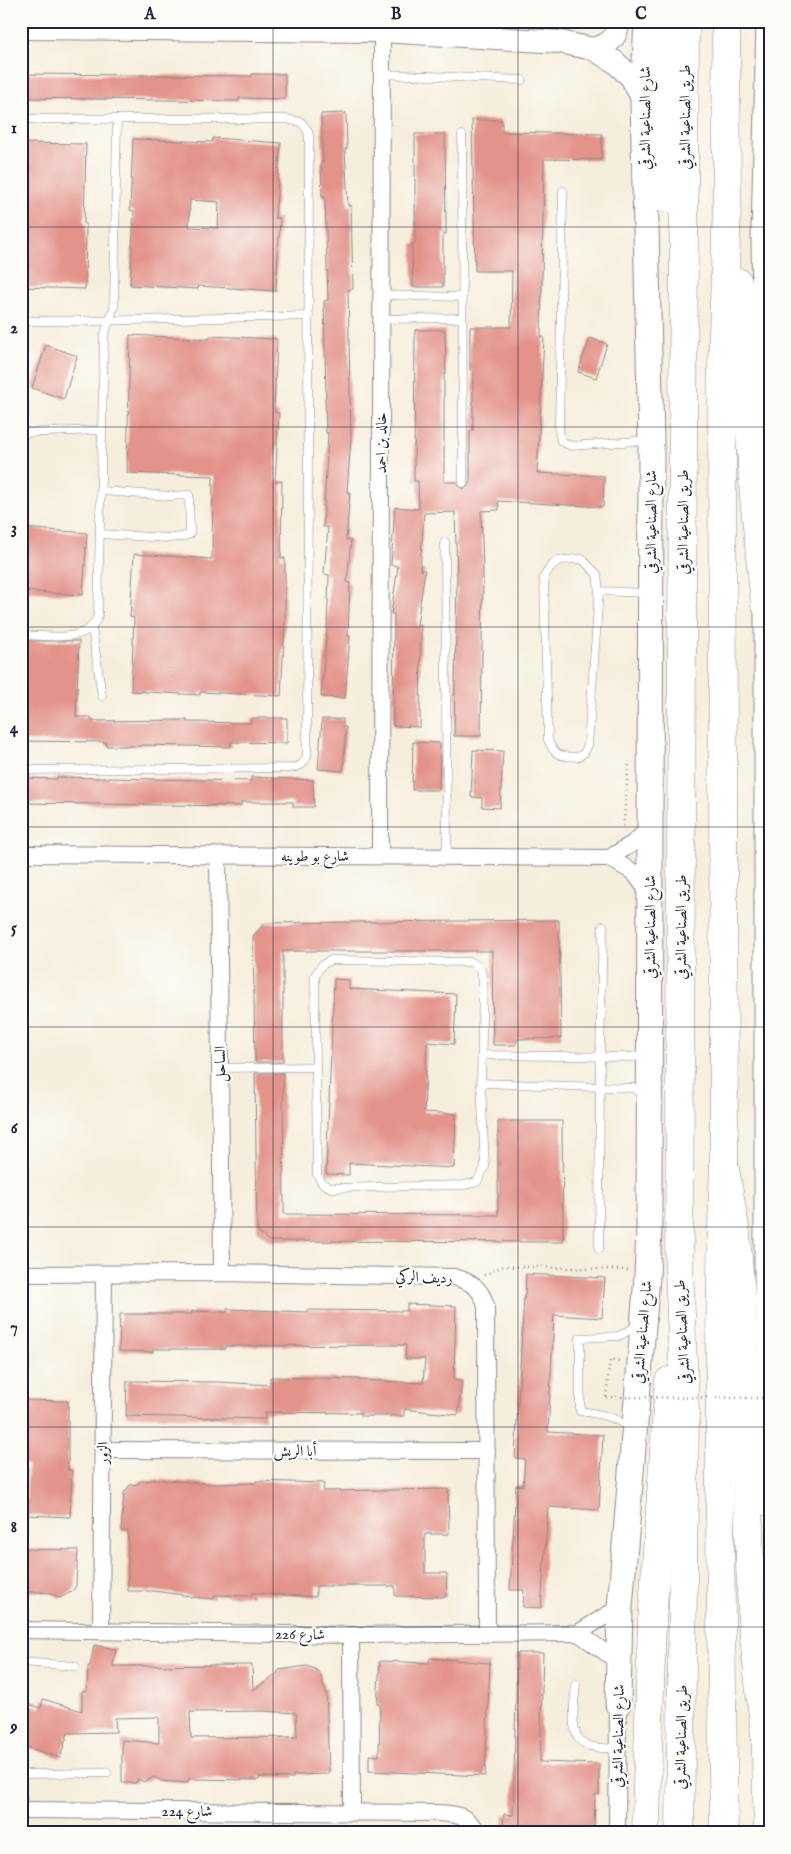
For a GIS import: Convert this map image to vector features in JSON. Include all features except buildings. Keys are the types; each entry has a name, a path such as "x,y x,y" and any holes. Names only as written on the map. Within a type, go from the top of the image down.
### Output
{"highway":[{"path":"661,21 668,240 684,375"},
{"name":"طريق الصناعية الشرقي","path":"680,1833 685,1411 679,1270 685,21"},
{"path":"724,1833 720,1521 724,1163 722,370 727,204 726,21"},
{"path":"727,204 742,304 754,497 765,604"},
{"path":"724,1163 736,1233 741,1298 752,1620 764,1734 768,1833"},
{"path":"646,1826 652,1622 679,1270"},
{"path":"764,1734 768,1621 766,1474 770,1392"}],"main road":[{"path":"593,49 612,41 618,28 618,21"},
{"name":"شارع الصناعية الشرقي","path":"618,1704 620,1607 647,1271 651,440 643,100 647,21"},
{"path":"769,21 767,232 770,458"},
{"path":"21,28 382,31 560,42 593,49 605,55 622,68 637,85 643,100"},
{"path":"770,530 765,604 769,917 767,1284 770,1392"},
{"path":"623,1572 660,1509"}],"street":[{"name":"خالد بن احمد","path":"380,856 382,31"},
{"path":"609,858 632,844 650,828"},
{"name":"شارع بو طوينه","path":"21,854 609,858 633,872 650,893"},
{"name":"الساحل","path":"218,856 222,1273"},
{"name":"رديف الركي","path":"21,1274 222,1273 454,1277 465,1280 475,1286 483,1295 486,1306 487,1633"},
{"name":"الزور","path":"101,1632 104,1274"},
{"name":"أبا الريش","path":"103,1450 487,1451"},
{"path":"619,1662 578,1633 620,1607"},
{"name":"شارع 226","path":"21,1630 351,1635 578,1633"},
{"path":"351,1635 352,1812"},
{"name":"شارع الصناعية الشرقي","path":"617,1833 618,1704"},
{"name":"شارع 224","path":"23,1810 437,1812 458,1814 471,1822 479,1833"}],"lane":[{"path":"382,74 522,80"},
{"path":"21,119 286,119 301,122 305,126 309,137 308,751 305,762 299,767 291,768 21,770"},
{"path":"102,696 92,628 98,615 104,336 114,306 117,119"},
{"path":"462,135 462,483"},
{"path":"562,191 560,441 571,446 651,440"},
{"path":"381,295 462,297"},
{"path":"21,321 108,321 309,316"},
{"path":"381,319 462,318"},
{"path":"21,433 101,430"},
{"path":"100,534 168,538 182,537 190,534 189,495 170,496 102,491"},
{"path":"445,542 447,856"},
{"path":"559,560 582,560 597,574 598,591 588,745 584,753 578,757 559,756 552,750 548,740 544,577 551,566 559,560"},
{"path":"598,591 650,593"},
{"path":"21,635 79,635 92,628"},
{"path":"599,1249 603,926"},
{"path":"331,960 472,962 481,969 483,982 482,1055 485,1167 477,1182 464,1185 331,1188 322,1183 317,1174 315,975 322,965 331,960"},
{"path":"482,1055 633,1056 641,1055 649,1047"},
{"path":"220,1068 316,1067"},
{"path":"482,1083 634,1088 649,1101"},
{"path":"634,1432 620,1421 608,1416 580,1411 580,1338 619,1336 629,1332 643,1322"},
{"path":"21,1662 75,1666"},
{"path":"576,1684 574,1728 577,1738 584,1744 618,1749"},
{"path":"23,1810 21,1775 106,1773"}],"path":[{"path":"475,1286 485,1274 503,1266 647,1271"},
{"path":"622,1361 610,1360 606,1397 770,1398"},
{"path":"622,1390 622,1400"}]}
